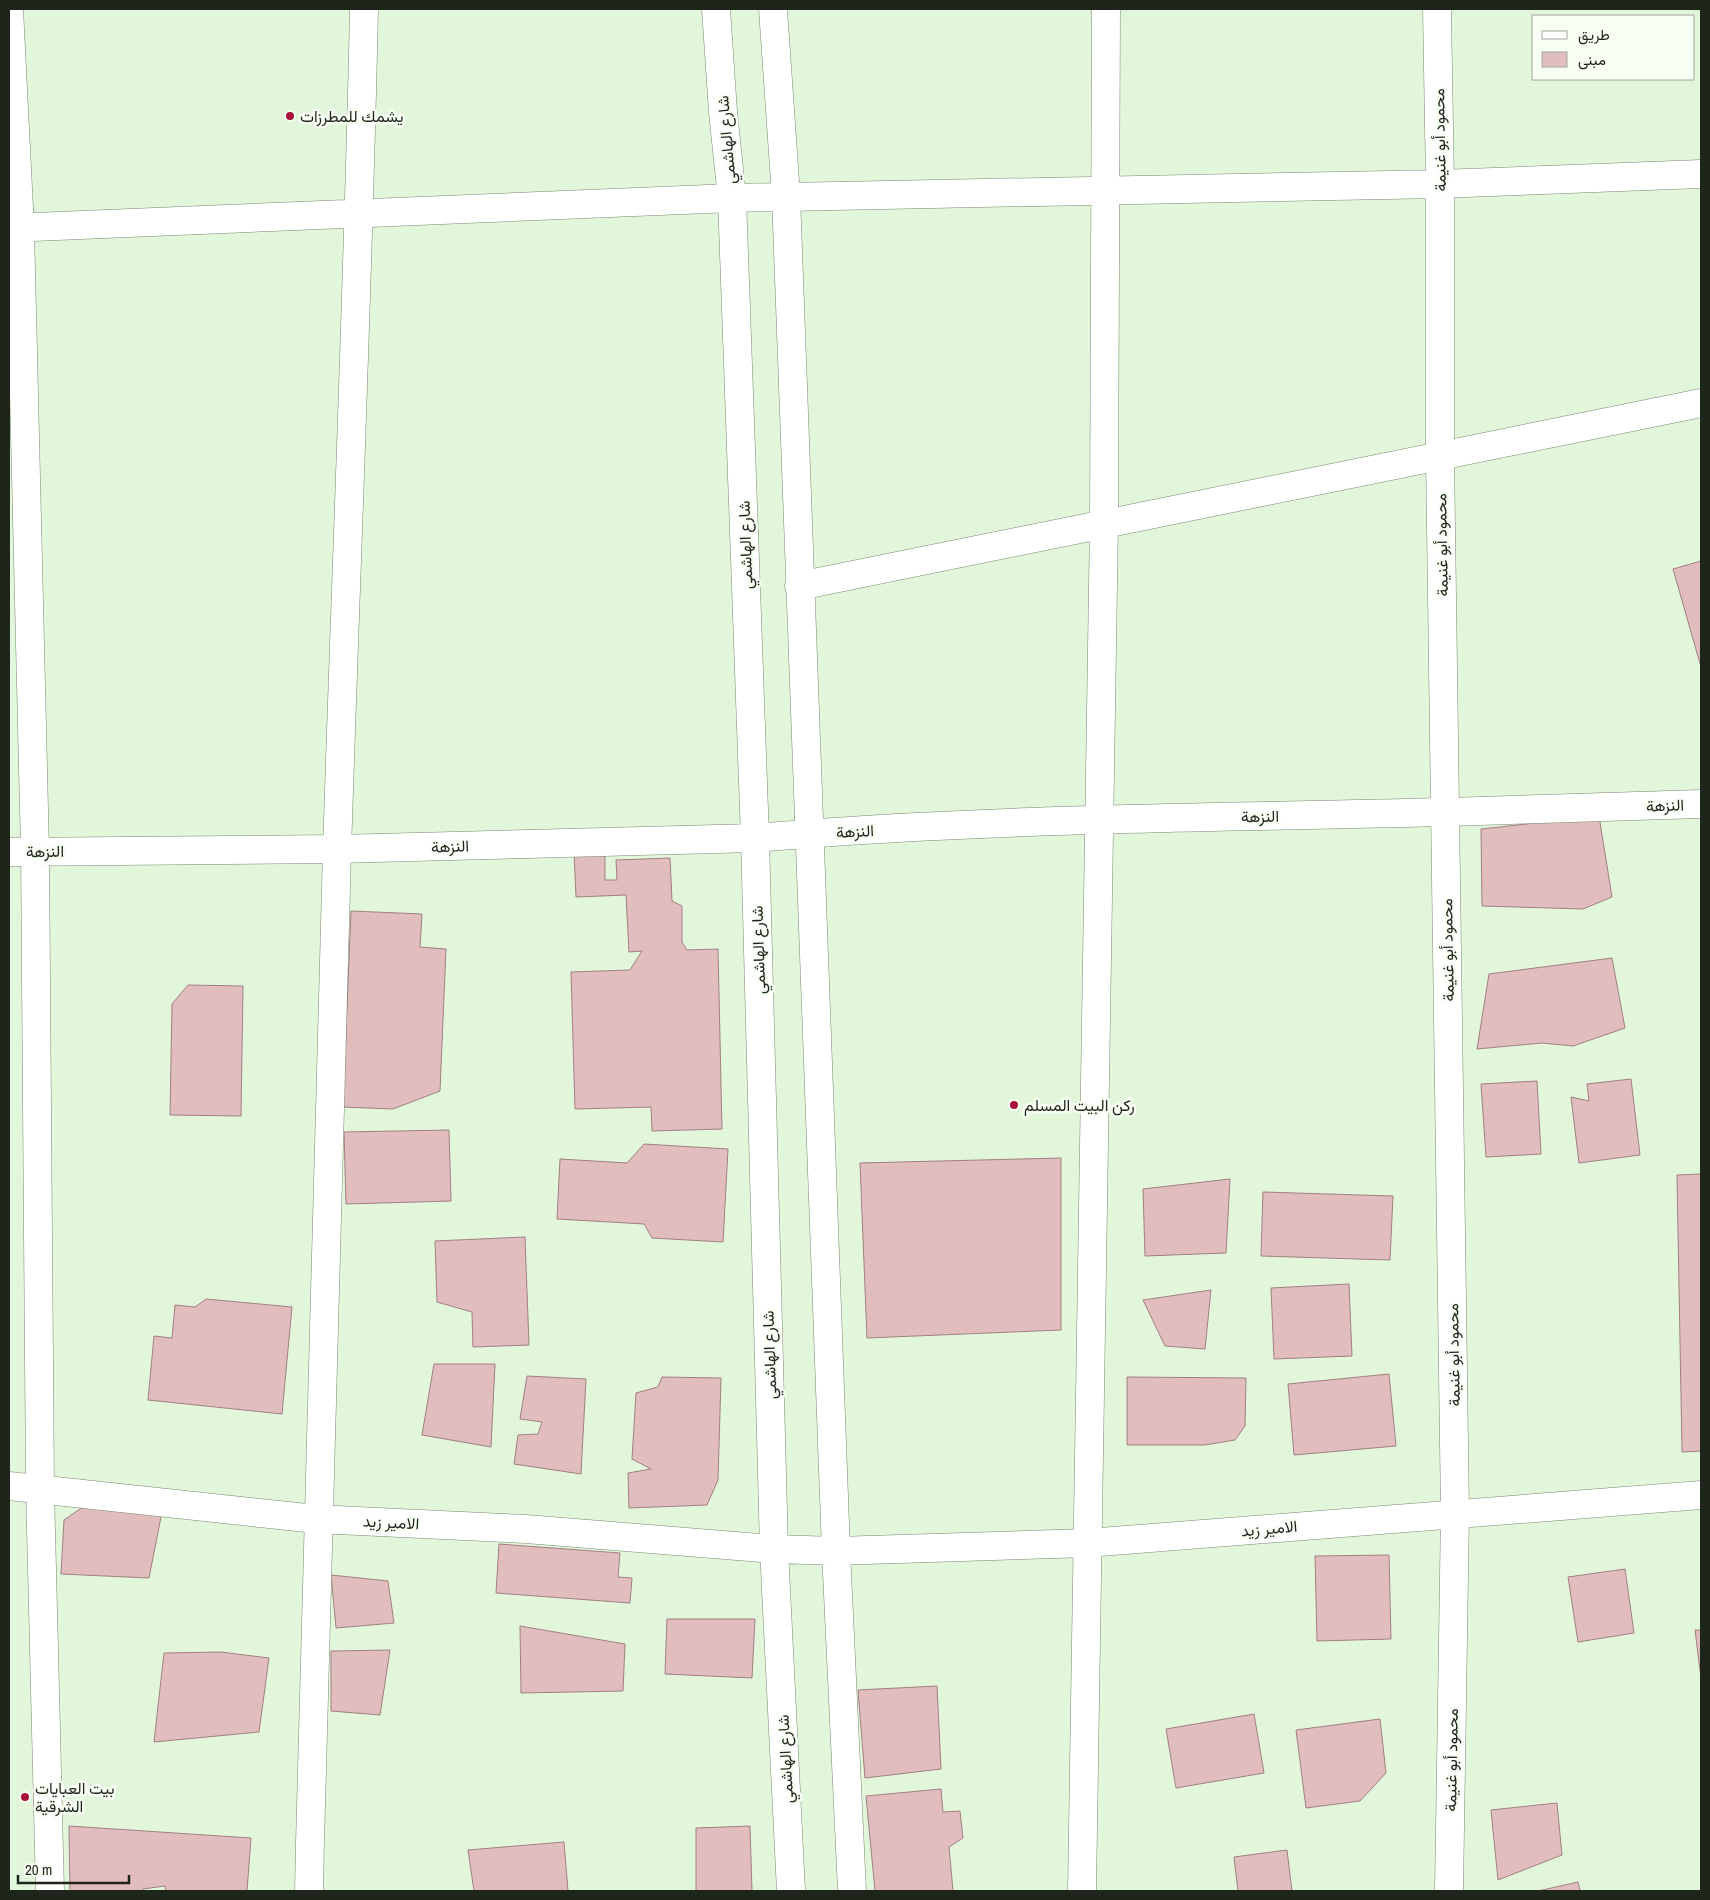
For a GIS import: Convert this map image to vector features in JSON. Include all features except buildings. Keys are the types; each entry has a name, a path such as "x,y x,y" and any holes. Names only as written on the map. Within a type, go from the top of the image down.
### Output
{"street":[{"path":"9,9 14,228 22,851 50,1891"},
{"path":"309,1891 316,1518 337,849 360,213 364,9"},
{"name":"شارع الهاشمي","path":"716,9 723,112 732,198 755,838 774,1549 791,1891"},
{"path":"773,9 786,196 836,1551 852,1891"},
{"path":"1082,1891 1104,524 1106,9"},
{"name":"محمود أبو غنيمة","path":"1437,9 1440,184 1440,456 1455,1513 1449,1891"},
{"path":"14,228 786,196 1440,184 1701,174"},
{"path":"799,586 1701,403"},
{"name":"النزهة","path":"22,851 337,849 755,838 810,833 1100,818 1445,812 1701,804"},
{"name":"الامير زيد","path":"9,1486 316,1518 526,1530 774,1549 836,1551 1087,1543 1701,1495"}],"place":[{"name":"يشمك للمطرزات","path":"290,116"},
{"name":"ركن البيت المسلم","path":"1014,1105"},
{"name":"بيت العبايات الشرقية","path":"25,1797"}]}
